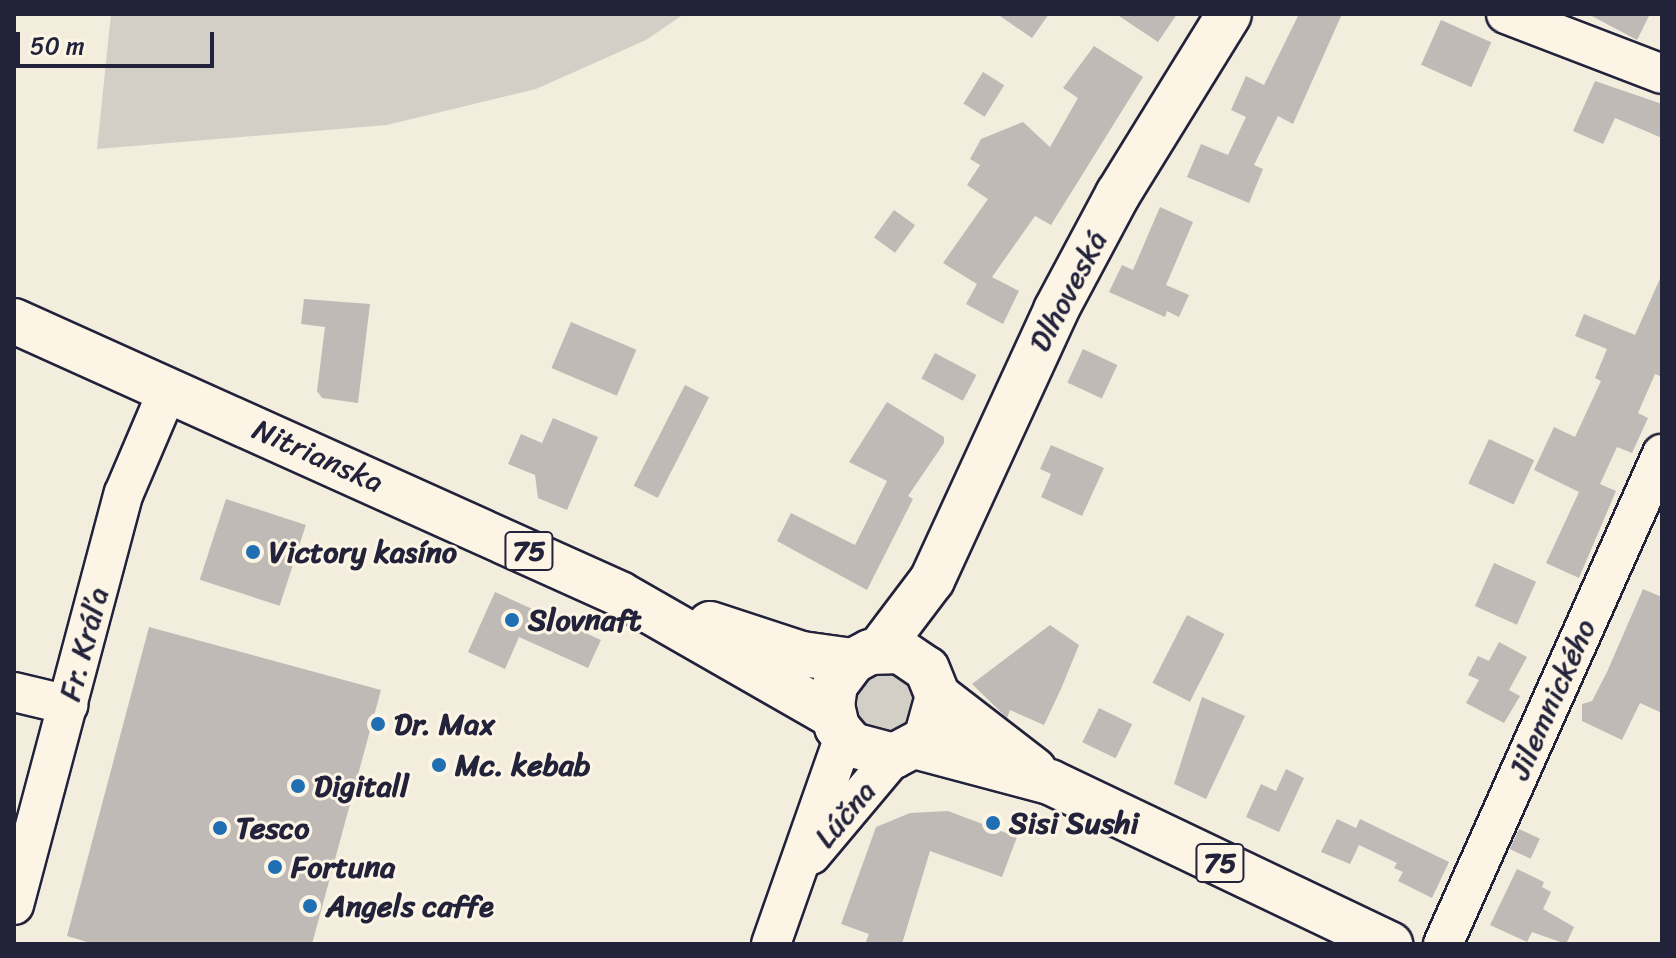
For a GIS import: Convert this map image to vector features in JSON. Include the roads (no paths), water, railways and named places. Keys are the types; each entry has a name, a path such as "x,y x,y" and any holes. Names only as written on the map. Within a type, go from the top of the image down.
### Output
{"main road":[{"name":"Dlhoveská","path":"866,655 932,580 1056,310 1118,194 1229,14"},
{"name":"Nitrianska","path":"14,321 620,594 802,654 866,655 900,651 1050,782"},
{"name":"Dlhoveská","path":"932,580 932,682"},
{"name":"Nitrianska","path":"620,594 838,726 861,751 906,752 1050,782 1390,944"},
{"path":"838,726 835,685 866,655"},
{"path":"906,752 933,729 932,682"}],"street":[{"path":"1506,14 1662,74"},
{"name":"Fr. Kráľa","path":"14,905 124,493 168,390"},
{"name":"Jilemnického","path":"1443,944 1662,454"},
{"path":"14,692 68,705"},
{"name":"Lúčna","path":"771,944 797,872 838,726"},
{"name":"Lúčna","path":"797,872 906,752"}],"place":[{"name":"Victory kasíno","path":"253,552"},
{"name":"Slovnaft","path":"512,620"},
{"name":"Dr. Max","path":"378,724"},
{"name":"Mc. kebab","path":"439,765"},
{"name":"Digitall","path":"298,786"},
{"name":"Sisi Sushi","path":"993,823"},
{"name":"Tesco","path":"220,828"},
{"name":"Fortuna","path":"275,867"},
{"name":"Angels caffe","path":"310,906"}]}
